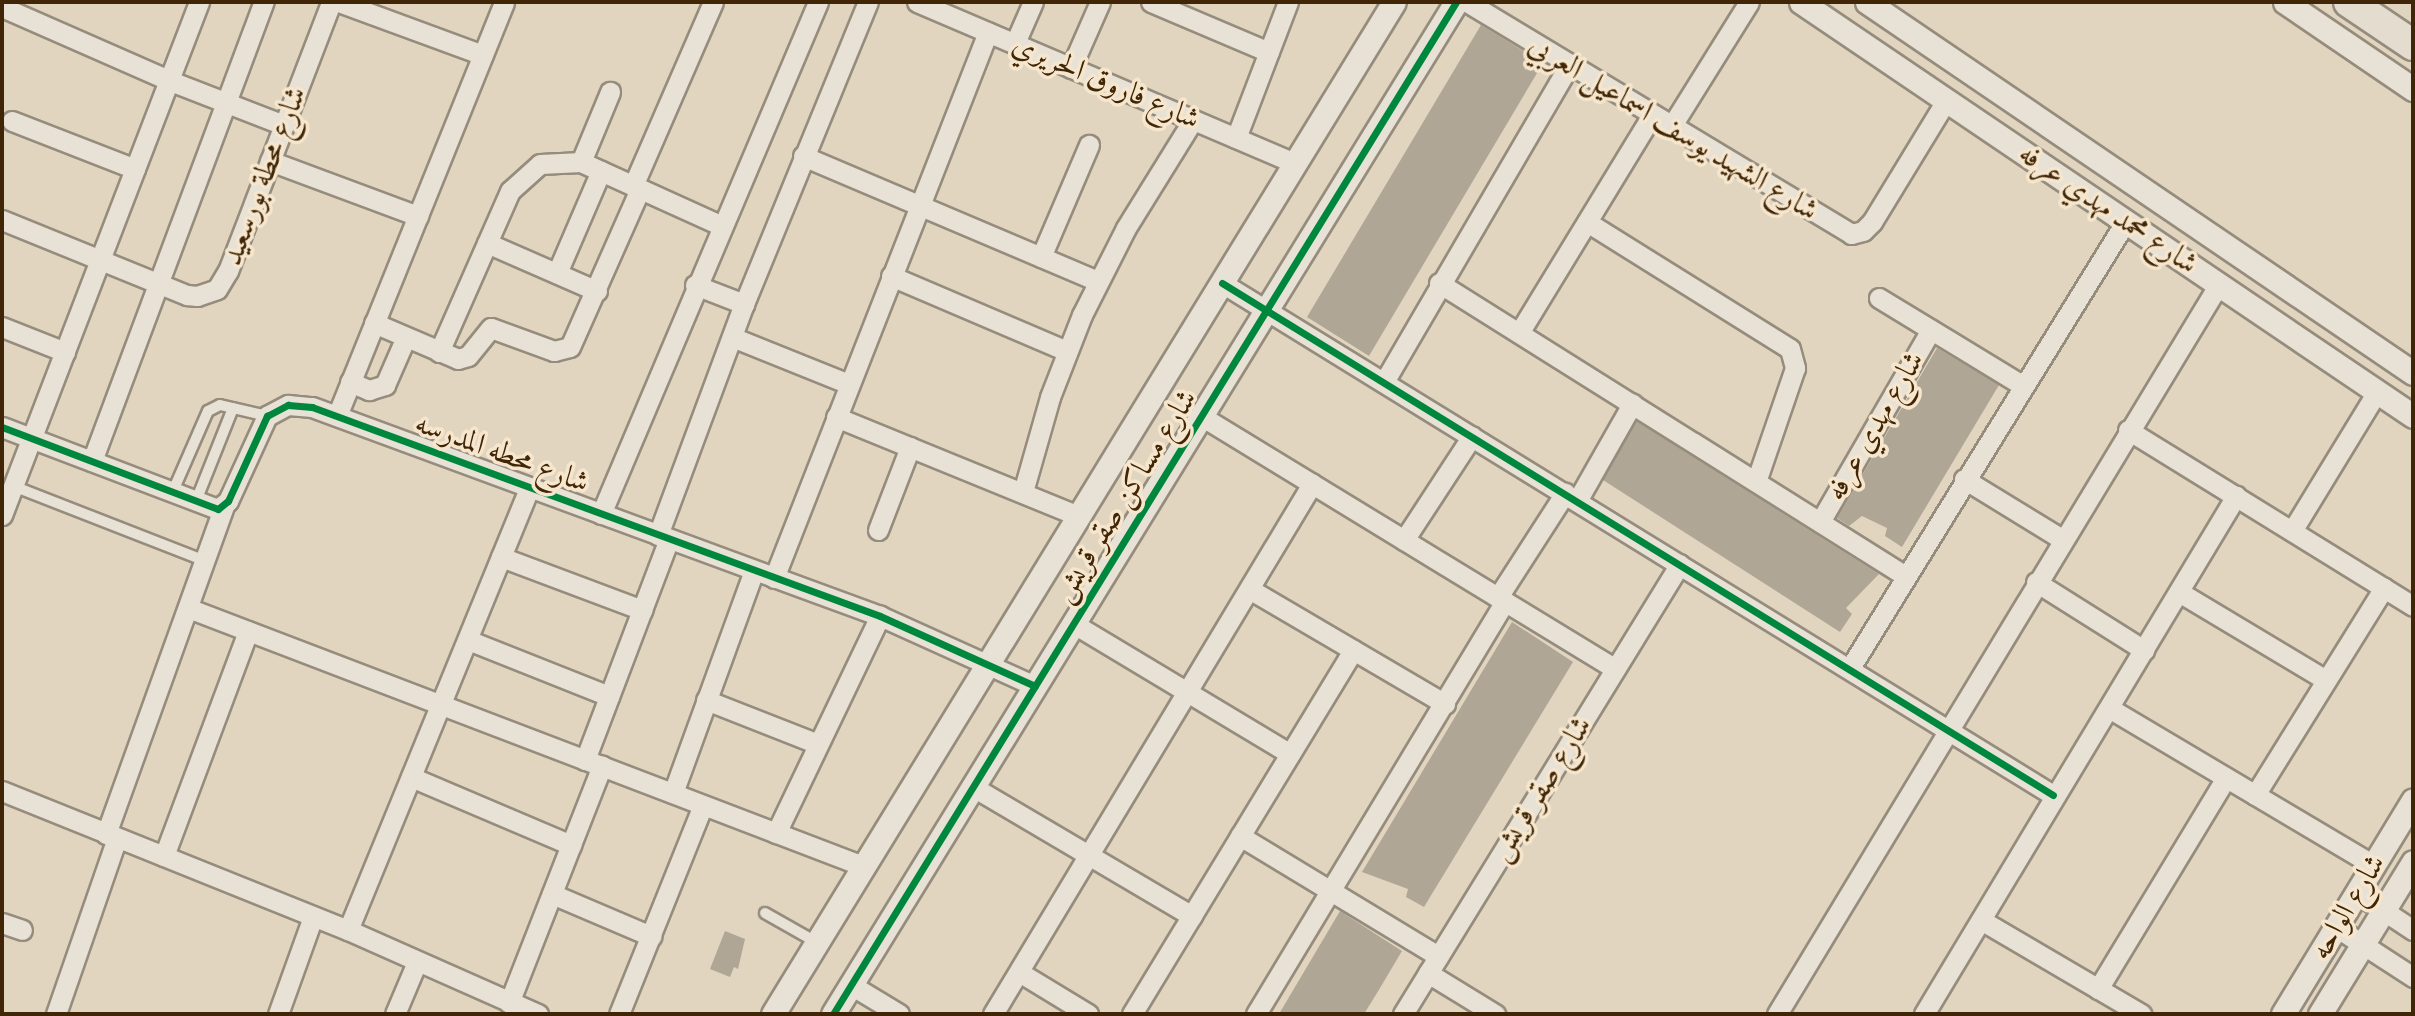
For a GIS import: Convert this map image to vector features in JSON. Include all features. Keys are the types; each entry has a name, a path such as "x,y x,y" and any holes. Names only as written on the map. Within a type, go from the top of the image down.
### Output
{"main road":[{"path":"2349,2 2413,45"}],"street":[{"path":"2,516 198,2"},
{"path":"92,461 264,2"},
{"name":"شارع محطة بورسعيد","path":"2,220 158,284 197,296 217,289 331,2"},
{"path":"340,2 483,55"},
{"path":"337,416 504,2"},
{"path":"374,323 439,352 463,359 485,330 498,327 562,350 576,342 713,2"},
{"path":"601,514 720,225 818,2"},
{"path":"509,1003 571,845 609,696 642,610 732,337 803,156 868,2"},
{"name":"شارع فاروق الحريري","path":"917,2 1295,163"},
{"path":"1015,43 1033,2"},
{"path":"1071,68 1100,2"},
{"path":"1151,2 1195,10 1269,52"},
{"path":"1236,138 1288,2"},
{"name":"شارع مساكن صقر قريش","path":"773,1014 1394,2"},
{"name":"شارع مساكن صقر قريش","path":"833,1014 1456,2"},
{"name":"شارع الشهيد يوسف اسماعيل العربي","path":"1467,2 1844,232 1868,227 1946,100"},
{"path":"1671,127 1749,2"},
{"name":"شارع محمد مهدي عرفه","path":"1801,2 2413,416"},
{"name":"شارع محمد مهدي عرفه","path":"1867,2 2413,373"},
{"path":"2285,2 2413,89"},
{"path":"2,7 169,80 284,124"},
{"path":"774,578 988,32"},
{"path":"1384,382 1439,283 1569,65"},
{"path":"581,162 610,92"},
{"path":"1519,333 1652,116"},
{"path":"1023,492 1067,351 1098,281 1194,120"},
{"path":"12,121 135,169"},
{"path":"1041,257 1089,145"},
{"path":"803,156 1098,281"},
{"path":"439,352 510,191 528,170 554,160 581,162 720,225"},
{"path":"270,161 418,216"},
{"path":"556,273 601,171"},
{"path":"1850,668 1904,575 2126,221"},
{"path":"1587,222 1790,349 1795,368 1756,482"},
{"path":"487,243 597,291"},
{"path":"891,276 1067,351"},
{"path":"1222,283 2053,795"},
{"path":"1439,283 1904,575"},
{"path":"1777,1014 1951,730 2128,429 2219,284"},
{"path":"695,285 744,304"},
{"path":"1879,298 2022,385"},
{"path":"2,327 65,352"},
{"name":"شارع مهدي عرفه","path":"1820,522 1931,330"},
{"path":"350,382 369,390 380,388 406,337"},
{"path":"732,337 849,384"},
{"path":"2292,531 2377,392"},
{"name":"شارع محطه المدرسه","path":"267,416 300,404 337,416 880,616 1035,686"},
{"path":"1256,1014 1445,704 1501,599 1632,404"},
{"path":"56,1014 111,836 188,608 224,507 267,416"},
{"path":"1201,416 1615,669"},
{"path":"836,417 1079,516"},
{"path":"2,427 196,501 224,507"},
{"path":"2128,429 2413,606"},
{"path":"1404,540 1472,436"},
{"path":"878,530 910,447"},
{"path":"1964,479 2062,539"},
{"path":"993,1014 1251,590 1312,484"},
{"path":"348,930 529,488"},
{"path":"1924,1014 1982,920 2053,795 2109,709 2236,496"},
{"path":"501,557 642,610"},
{"name":"شارع صقر قريش","path":"1403,1014 1680,564"},
{"path":"673,793 754,571"},
{"path":"2036,582 2144,650"},
{"path":"2255,795 2384,587"},
{"path":"1251,590 1445,704"},
{"path":"2179,592 2326,680"},
{"path":"188,608 863,866"},
{"path":"776,833 880,616"},
{"path":"1074,624 1290,754"},
{"path":"164,856 248,631"},
{"path":"468,640 609,696"},
{"path":"1132,1014 1353,650"},
{"path":"706,701 818,744"},
{"path":"2109,709 2374,865"},
{"path":"411,777 571,845"},
{"path":"2098,989 2226,778"},
{"path":"973,787 1192,916"},
{"path":"2,790 348,930 538,1014"},
{"name":"شارع الواحه","path":"2283,1014 2413,800"},
{"path":"619,1014 703,805"},
{"path":"1240,836 1331,891 1495,1014"},
{"name":"شارع الواحه","path":"2320,1014 2413,862"},
{"path":"2357,892 2413,930"},
{"path":"552,894 651,936"},
{"path":"278,1014 313,917"},
{"path":"1982,920 2098,989 2130,1012"},
{"path":"2,923 22,930"},
{"path":"2336,927 2413,977"},
{"path":"395,1014 417,962"},
{"path":"1019,972 1088,1014"},
{"path":"851,985 899,1014"}],"lane":[{"path":"173,491 208,411 220,405 267,416"},
{"path":"196,501 233,408"},
{"path":"13,486 205,561"},
{"path":"765,912 817,943"}],"building":[{"path":"1481,25 1543,63 1369,356 1307,317"},
{"path":"1937,348 1999,385 1902,547 1885,536 1887,528 1862,516 1849,526 1837,518"},
{"path":"1636,421 1879,574 1846,608 1852,614 1840,632 1603,480"},
{"path":"1512,622 1573,662 1424,907 1406,897 1408,889 1362,872"},
{"path":"1340,911 1402,951 1364,1014 1279,1014"},
{"path":"725,931 745,939 738,969 734,967 730,977 710,969"}],"cycle path":[{"path":"833,1014 1456,2"},
{"path":"1222,283 2053,795"},
{"path":"2,427 218,509 228,501 267,416 288,405 312,407 880,616 1035,686"}]}
